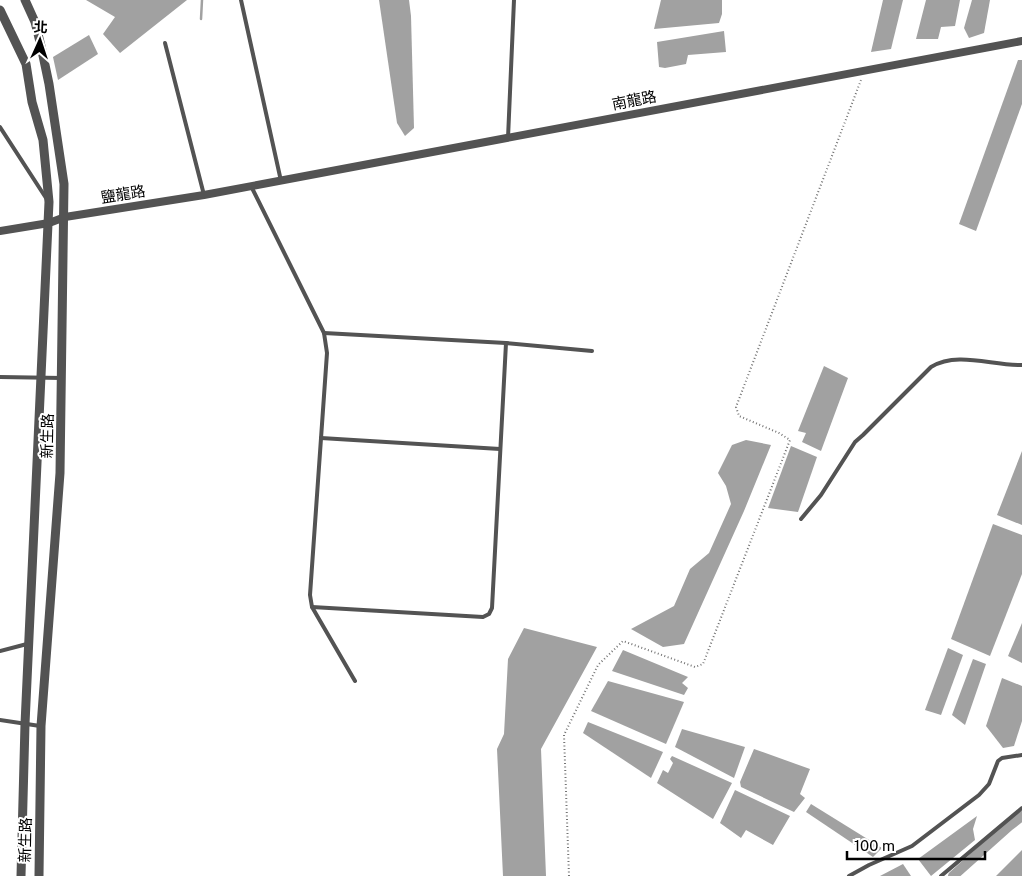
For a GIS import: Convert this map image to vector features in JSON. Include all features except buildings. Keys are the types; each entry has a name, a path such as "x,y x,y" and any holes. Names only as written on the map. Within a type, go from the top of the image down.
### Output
{"street":[{"name":"新生路","path":"25,0 35,22 49,84 64,184 65,217 60,473 41,726 39,876"},
{"name":"新生路","path":"0,10 26,64 32,102 43,140 49,202 25,724 21,876"},
{"name":"南龍路","path":"251,186 1022,41"},
{"name":"鹽龍路","path":"0,231 49,223 65,217 251,186"}],"lane":[{"path":"241,0 281,181"},
{"path":"508,138 514,0"},
{"path":"165,43 204,195"},
{"path":"0,127 49,202"},
{"path":"251,186 324,333 327,353 310,596 312,608 355,681"},
{"path":"324,333 506,343 592,351"},
{"path":"312,608 483,617 489,614 492,608 506,343"},
{"path":"801,519 821,495 855,442 931,367 940,362 956,359 1022,365"},
{"path":"0,377 42,376 62,378"},
{"path":"321,438 500,449"},
{"path":"0,650 29,644"},
{"path":"0,720 41,726"},
{"path":"849,876 912,846 979,795 989,784 998,761 1002,758 1022,755"},
{"path":"941,876 1022,808"}],"path":[{"path":"569,876 564,735 598,665 623,641 694,666 703,664 790,440 779,433 739,416 736,407 865,71"}],"shaded area":[{"path":"86,0 187,0 120,53 103,34 115,17"},
{"path":"379,0 409,0 414,128 405,136 397,123"},
{"path":"661,0 722,0 722,14 719,23 654,29"},
{"path":"883,0 903,0 891,49 871,52"},
{"path":"926,0 960,0 955,26 941,27 938,39 916,39"},
{"path":"972,0 990,0 984,33 969,38 964,28"},
{"path":"724,31 726,52 688,55 686,64 665,68 659,67 657,42"},
{"path":"89,35 98,54 58,80 53,57"},
{"path":"1018,60 1022,60 1022,104 976,231 959,224"},
{"path":"824,366 848,378 821,451 802,442 806,433 798,431"},
{"path":"746,440 771,445 744,511 684,644 663,647 631,629 674,606 690,569 709,553 731,504 726,486 718,473 732,445"},
{"path":"791,446 817,457 798,512 768,508"},
{"path":"1022,451 1022,525 997,515"},
{"path":"993,524 1022,535 1022,574 990,656 951,639"},
{"path":"1022,623 1022,663 1008,656"},
{"path":"524,628 597,647 541,749 546,876 503,876 497,749 504,734 508,659"},
{"path":"948,648 963,655 941,715 925,710"},
{"path":"623,650 688,677 682,683 688,688 684,695 612,671"},
{"path":"973,659 986,664 965,725 952,715"},
{"path":"1002,678 1022,686 1022,721 1014,746 1003,748 986,726"},
{"path":"608,681 684,702 666,744 591,711"},
{"path":"588,722 663,752 651,778 583,733"},
{"path":"682,729 745,747 734,778 675,747"},
{"path":"754,749 810,769 800,794 805,798 794,812 741,787 740,782"},
{"path":"672,756 732,783 713,819 657,783 663,770 668,773 673,763 670,759"},
{"path":"735,790 790,816 773,845 746,830 741,838 720,823"},
{"path":"811,804 882,848 873,857 806,812"},
{"path":"977,816 973,829 975,840 931,876 918,859"},
{"path":"1022,850 1022,876 996,876"},
{"path":"903,864 911,876 880,876"}],"waterway":[{"path":"201,19 202,0"},
{"path":"953,876 1022,816"}]}
